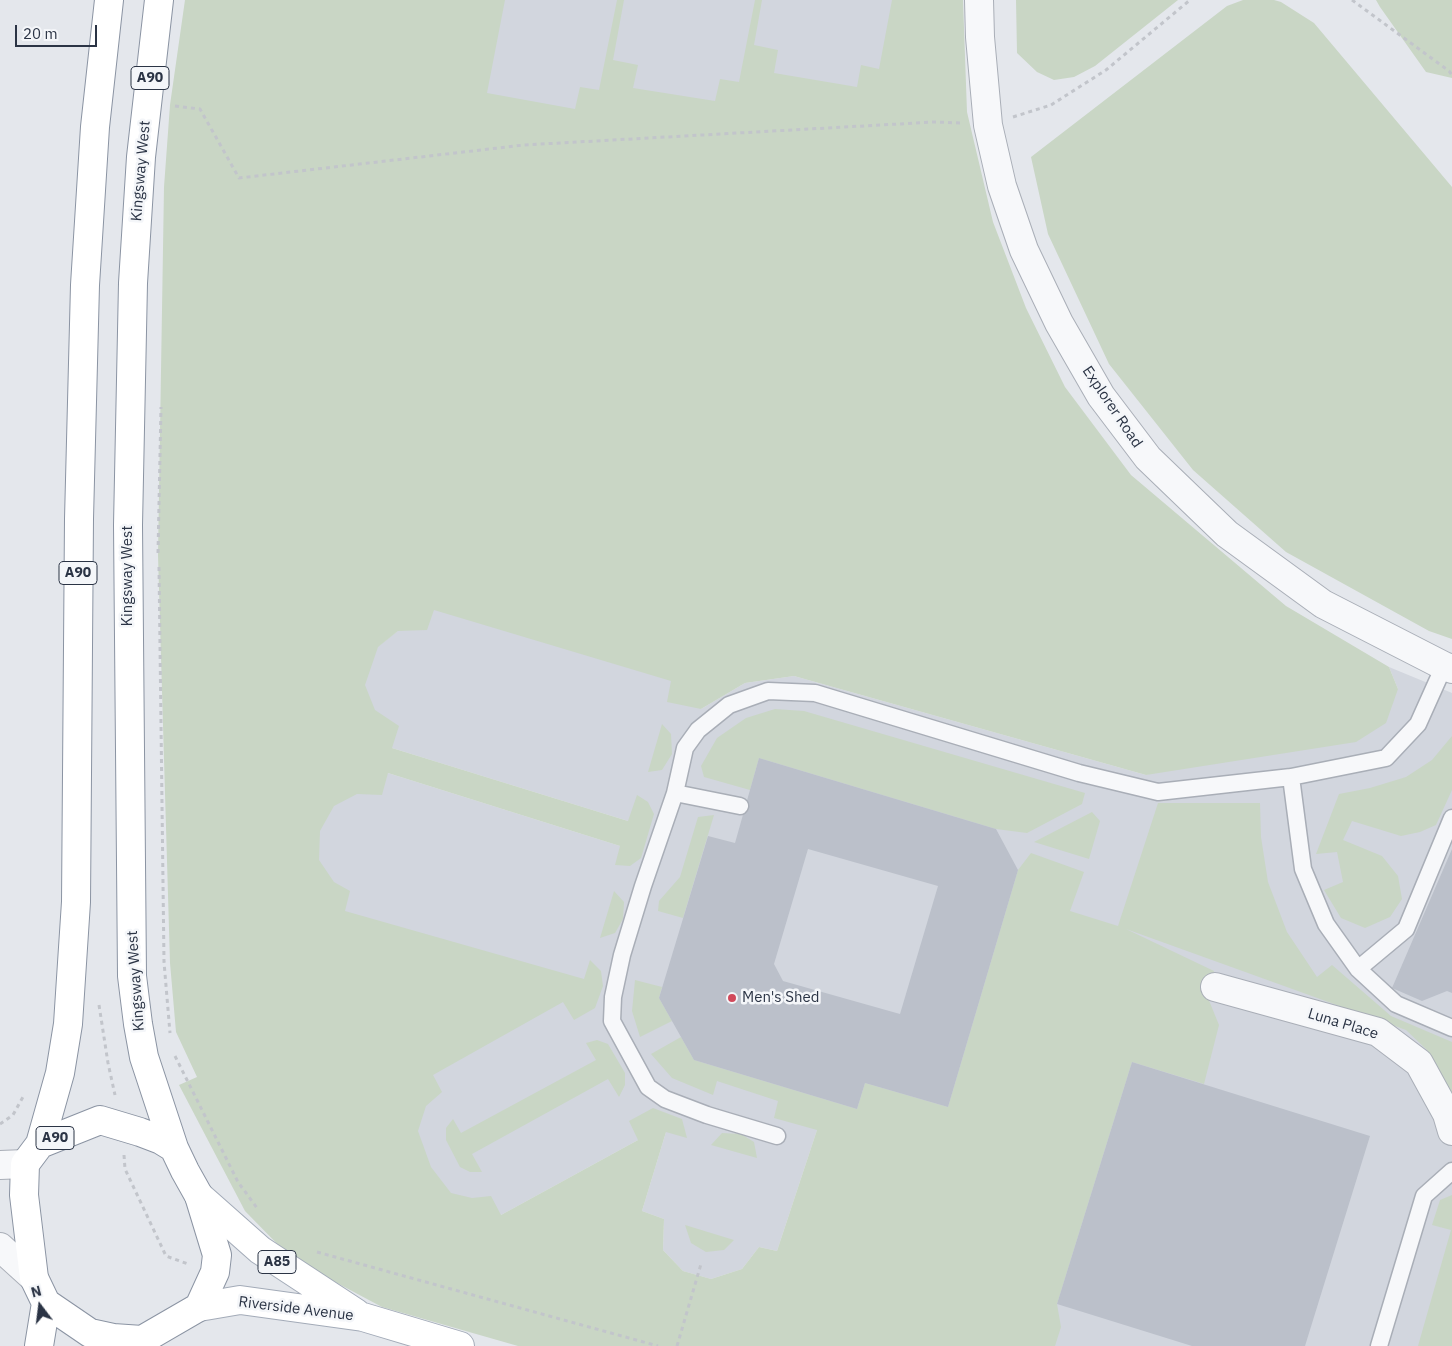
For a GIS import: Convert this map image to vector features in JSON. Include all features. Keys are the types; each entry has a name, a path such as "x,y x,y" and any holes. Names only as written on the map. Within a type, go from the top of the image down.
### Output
{"main road":[{"name":"A90","path":"22,1157 100,1120 140,1132 161,1140 174,1148 199,1196 216,1255 214,1272 199,1307 141,1343 90,1334 46,1303 34,1278 24,1195 22,1157 60,1073 68,1024 76,902 78,519 85,285 95,128 109,0"},
{"name":"Kingsway West","path":"159,0 141,157 133,283 128,524 132,976 144,1057 174,1148"},
{"name":"Riverside Avenue","path":"199,1196 260,1250 363,1317"},
{"name":"Riverside Avenue","path":"199,1307 240,1300 363,1317 460,1346"},
{"path":"38,1346 46,1303"}],"street":[{"name":"Explorer Road","path":"979,0 980,37 988,125 1002,186 1024,250 1059,323 1101,396 1148,458 1227,534 1323,604 1448,668"},
{"name":"Luna Place","path":"1215,987 1378,1032 1419,1063 1447,1114 1452,1131"},
{"path":"0,1247 34,1278"}],"lane":[{"path":"777,1136 707,1115 665,1099 648,1087 612,1021 613,997 622,955 675,793 685,748 698,730 730,705 768,691 815,693 1079,773 1158,792 1291,777 1386,758 1418,724 1448,668"},
{"path":"1291,777 1303,870 1326,924 1358,969 1396,1004 1452,1028"},
{"path":"675,793 740,806"},
{"path":"1358,969 1406,929 1452,818"},
{"path":"1379,1346 1424,1196 1452,1170"}],"path":[{"path":"170,105 200,109 239,178 524,145 934,122 988,125 1051,105 1106,70 1190,0"},
{"path":"1352,0 1449,70 1452,75"},
{"path":"158,555 161,406"},
{"path":"158,565 164,962 170,1038"},
{"path":"171,1048 238,1182 262,1214"},
{"path":"311,1251 658,1346"},
{"path":"677,1346 701,1264"}],"shaded area":[{"path":"455,0 903,0 890,72 847,105 711,110 558,120 477,112"},
{"path":"438,600 674,668 701,709 745,683 794,676 1146,775 1398,689 1389,667 1452,693 1452,1346 953,1346 817,1130 777,1251 759,1247 742,1269 711,1279 683,1271 663,1250 664,1219 642,1211 666,1132 638,1140 501,1215 411,1214 323,915 314,803 388,773 620,846 628,821 392,748 352,666"}],"green space":[{"path":"185,0 505,0 487,93 575,109 580,87 599,90 617,0 624,0 613,60 638,65 633,88 715,101 720,79 739,82 755,0 762,0 754,45 778,50 774,73 857,87 861,65 879,69 892,0 963,0 967,112 993,222 1026,308 1065,387 1131,475 1286,606 1389,667 1398,689 1386,723 1356,742 1146,775 794,676 745,683 701,709 667,702 671,681 434,610 427,630 398,631 378,647 365,685 375,710 399,726 392,748 628,821 637,795 648,802 654,814 641,858 630,866 615,865 620,846 388,773 382,795 357,794 334,806 320,831 319,860 334,882 350,891 345,911 584,979 590,960 601,971 603,986 595,1008 574,1020 563,1002 433,1075 442,1092 426,1106 418,1131 431,1167 451,1193 472,1198 491,1196 501,1215 638,1140 629,1121 653,1108 682,1119 687,1138 666,1132 642,1211 664,1219 663,1250 683,1271 711,1279 742,1269 759,1247 777,1251 817,1130 774,1118 778,1101 717,1081 713,1095 672,1078 651,1054 681,1037 694,1060 857,1109 865,1083 948,1107 1018,870 1031,853 1084,872 1070,911 1118,926 1158,803 1260,803 1261,837 1268,882 1287,932 1317,977 1332,965 1391,1016 1452,1042 1452,1094 1426,1049 1406,1030 1126,929 1214,971 1208,998 1219,1025 1204,1084 1132,1062 1057,1304 1061,1327 1055,1346 518,1346 382,1307 292,1259 245,1211 179,1085 197,1077 176,1032 170,963 158,555 164,187 170,105"},
{"path":"1016,0 1178,0 1095,66 1074,77 1054,80 1037,72 1017,53"},
{"path":"1243,0 1274,0 1281,2 1314,23 1452,187 1452,639 1429,631 1286,552 1193,470 1109,364 1048,234 1031,157 1227,6"},
{"path":"1376,0 1452,0 1452,78 1426,72"},
{"path":"775,709 804,711 1085,793 1082,804 1027,833 996,829 759,758 750,790 704,777 701,766 717,738 746,718"},
{"path":"662,724 671,734 672,754 662,770 648,772"},
{"path":"1452,736 1452,790 1436,825 1420,832 1401,836 1352,821 1343,840 1382,856 1398,876 1402,899 1390,917 1365,928 1341,918 1324,890 1343,882 1337,852 1316,854 1339,794 1370,788 1406,777 1432,760"},
{"path":"1092,812 1100,821 1089,859 1034,842"},
{"path":"714,815 683,918 658,911 659,901 680,877 698,817"},
{"path":"614,891 624,902 623,919 615,933 600,938"},
{"path":"635,980 662,987 659,998 672,1021 640,1037 632,1011"},
{"path":"597,1040 608,1044 625,1073 625,1085 619,1097 608,1079 472,1154 482,1172 470,1172 460,1167 446,1140 446,1128 453,1119 461,1133 596,1060 586,1043"},
{"path":"722,1133 741,1134 754,1142 757,1158 711,1145"},
{"path":"1452,1195 1452,1346 1418,1346 1451,1230 1432,1225 1440,1200"},
{"path":"685,1225 734,1240 724,1250 706,1252 691,1243"}],"building":[{"path":"759,758 996,829 1018,870 948,1107 865,1083 857,1109 694,1060 659,998 708,836 735,843","holes":["808,849 938,886 900,1014 783,981 774,964"]},
{"path":"1452,849 1452,993 1447,991 1422,1001 1392,988"},
{"path":"1132,1062 1370,1136 1305,1346 1192,1346 1057,1304"}],"place":[{"name":"Men's Shed","path":"732,998"}]}
